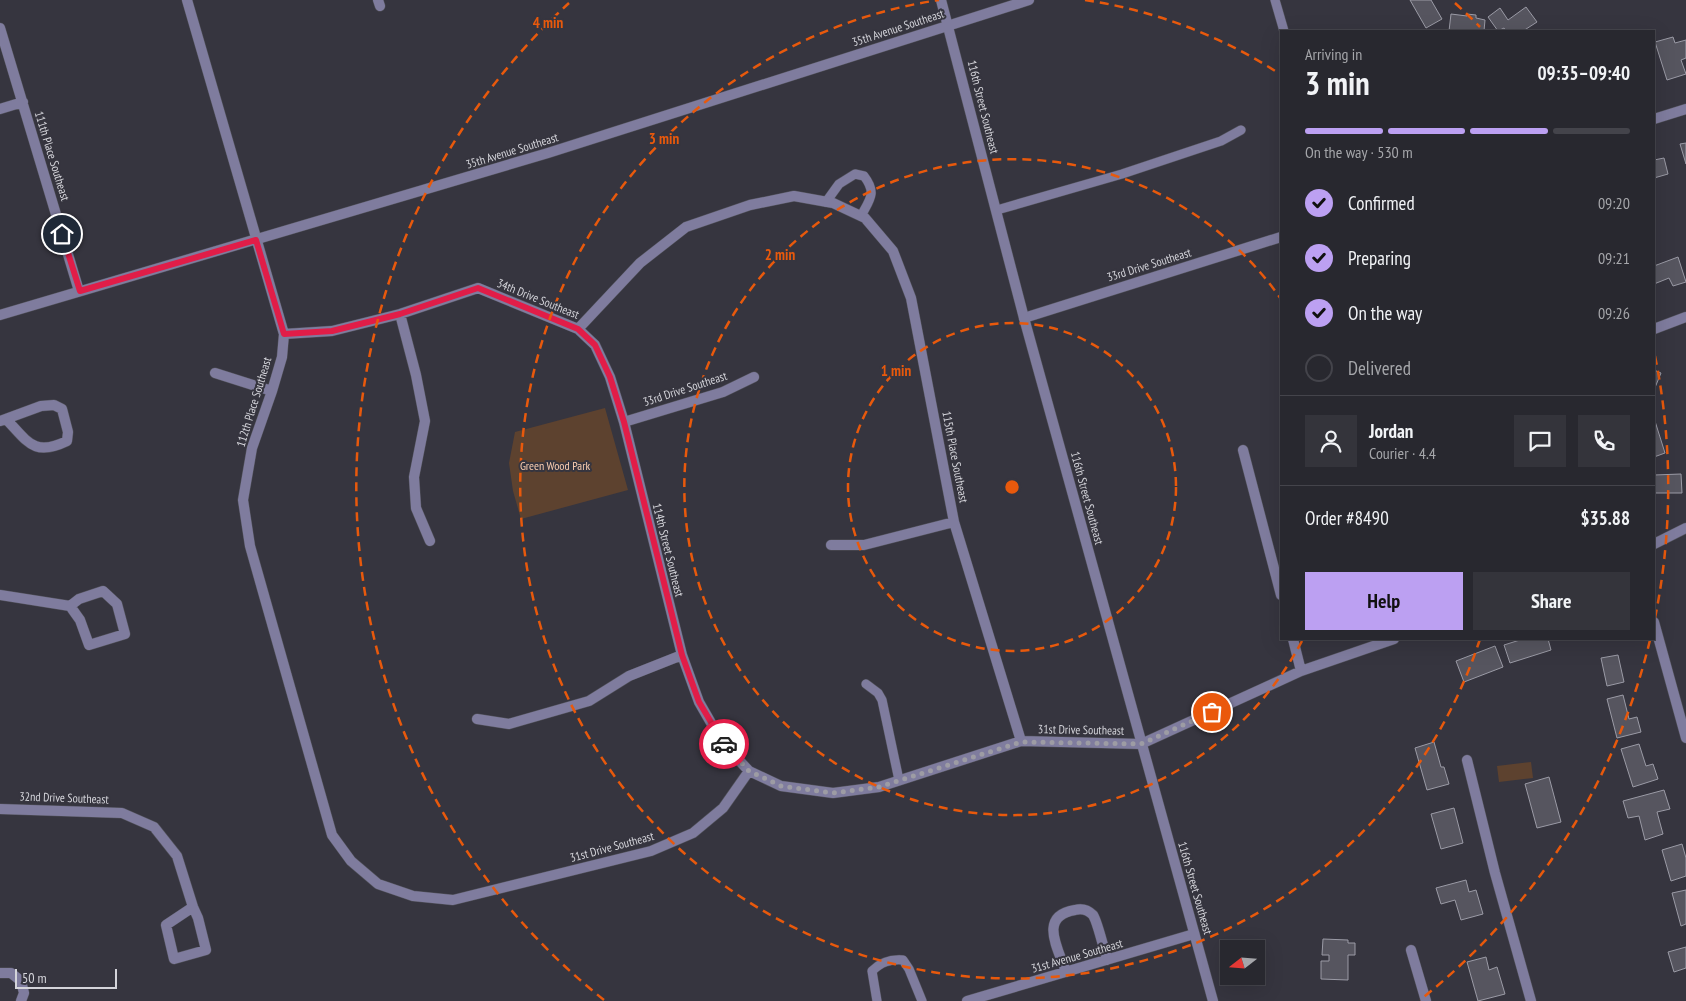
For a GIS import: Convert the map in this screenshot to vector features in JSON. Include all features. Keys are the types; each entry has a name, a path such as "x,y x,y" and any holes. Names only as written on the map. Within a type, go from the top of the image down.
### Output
{"street":[{"name":"112th Place Southeast","path":"187,0 284,334 282,358 252,448 243,500 250,546 332,835 350,862 378,884"},
{"name":"116th Street Southeast","path":"942,0 1024,318 1213,1001"},
{"name":"35th Avenue Southeast","path":"0,315 548,153 1029,0"},
{"name":"111th Place Southeast","path":"0,28 80,291"},
{"path":"0,109 22,102"},
{"path":"1655,119 1686,109"},
{"name":"34th Drive Southeast","path":"284,334 332,331 400,314 478,288 578,329 640,263 686,227 750,205 794,196 830,202"},
{"name":"115th Place Southeast","path":"830,202 865,218 894,251 911,298 954,522 1021,742"},
{"name":"33rd Drive Southeast","path":"1024,318 1280,237"},
{"path":"400,314 426,421 414,477 416,508 430,541"},
{"path":"1655,329 1686,317"},
{"name":"114th Street Southeast","path":"578,329 595,345 610,377 624,422 682,655 699,702 722,742 749,771"},
{"path":"215,373 272,391"},
{"name":"33rd Drive Southeast","path":"624,422 723,392 754,377"},
{"path":"54,404 62,409 68,432 67,441 53,448 38,448 3,420 41,406 54,404"},
{"path":"1243,450 1280,591"},
{"path":"831,545 864,545 954,522"},
{"path":"1655,544 1686,528"},
{"path":"0,595 70,606 80,620 89,645 124,634 116,604 103,591 79,599 70,606"},
{"path":"1655,626 1686,738"},
{"path":"1293,640 1301,671"},
{"name":"31st Drive Southeast","path":"378,884 413,896 453,900 651,851 693,833 723,808 749,771 781,786 833,793 879,787 1021,742 1141,744 1301,671 1391,640"},
{"path":"477,719 509,724 589,701 629,676 682,655"},
{"path":"1467,760 1495,873 1531,1001"},
{"name":"32nd Drive Southeast","path":"0,809 122,812 154,827 177,856 198,918 206,950 174,959 166,925 193,907"},
{"path":"1066,972 1054,935 1053,924 1057,916 1068,911 1084,910 1092,914 1107,960"},
{"name":"31st Avenue Southeast","path":"967,1001 1194,934"},
{"path":"1411,950 1426,1001"},
{"path":"0,973 11,973 21,981 24,993 21,1001"}],"lane":[{"path":"1275,0 1284,30"},
{"path":"997,210 1122,174 1220,141 1241,130"},
{"path":"830,202 839,184 856,174 864,176 871,185 872,196 861,216"},
{"path":"866,684 878,693 882,700 899,780"},
{"path":"878,1001 872,972 884,962 894,959 903,960 909,969 922,1001"}],"green space":[{"name":"Green Wood Park","path":"605,408 628,490 521,519 513,491 509,463 515,432"},
{"path":"1531,762 1533,778 1499,782 1497,766"}],"building":[{"path":"1410,0 1431,0 1442,19 1426,28"},
{"path":"1526,7 1537,22 1525,30 1505,30 1504,28 1497,30 1488,17 1500,8 1508,20"},
{"path":"1451,14 1476,15 1476,18 1485,20 1484,30 1449,30"},
{"path":"1673,37 1675,43 1686,40 1686,58 1681,60 1686,74 1667,80 1655,42"},
{"path":"1686,143 1686,164 1680,144"},
{"path":"1664,158 1668,174 1655,178 1655,160"},
{"path":"1678,257 1686,282 1673,286 1669,278 1655,284 1655,266"},
{"path":"1655,370 1661,373 1655,388"},
{"path":"1655,421 1665,453 1655,457"},
{"path":"1681,474 1682,493 1655,493 1655,475"},
{"path":"1520,640 1548,640 1551,650 1510,663 1504,645"},
{"path":"1495,646 1503,667 1464,682 1456,661"},
{"path":"1618,655 1624,682 1607,686 1601,658"},
{"path":"1623,695 1629,719 1637,717 1641,732 1617,738 1607,699"},
{"path":"1434,742 1441,767 1444,767 1449,784 1427,790 1415,748"},
{"path":"1639,744 1646,766 1653,764 1658,779 1633,787 1621,749"},
{"path":"1549,777 1561,822 1537,828 1525,784"},
{"path":"1664,790 1670,809 1657,812 1663,834 1645,840 1639,816 1628,818 1623,801"},
{"path":"1454,808 1463,843 1441,849 1431,814"},
{"path":"1682,844 1686,858 1686,876 1671,881 1662,850"},
{"path":"1466,880 1469,892 1476,890 1483,914 1461,920 1455,900 1441,904 1436,888"},
{"path":"1686,890 1686,924 1681,926 1672,893"},
{"path":"1323,939 1348,940 1348,943 1355,943 1355,955 1348,955 1348,980 1321,979 1321,961 1329,961 1329,955 1322,955"},
{"path":"1686,947 1686,968 1674,972 1668,952"},
{"path":"1486,957 1489,970 1497,967 1505,994 1478,1001 1467,962"}],"way so far":[{"path":"724,744 749,771 781,786 833,793 879,787 1021,742 1141,744 1212,712"}],"route":[{"path":"62,234 80,291 256,240 284,334 332,331 400,314 478,288 578,329 595,345 610,377 624,422 682,655 699,702 724,744"}]}
